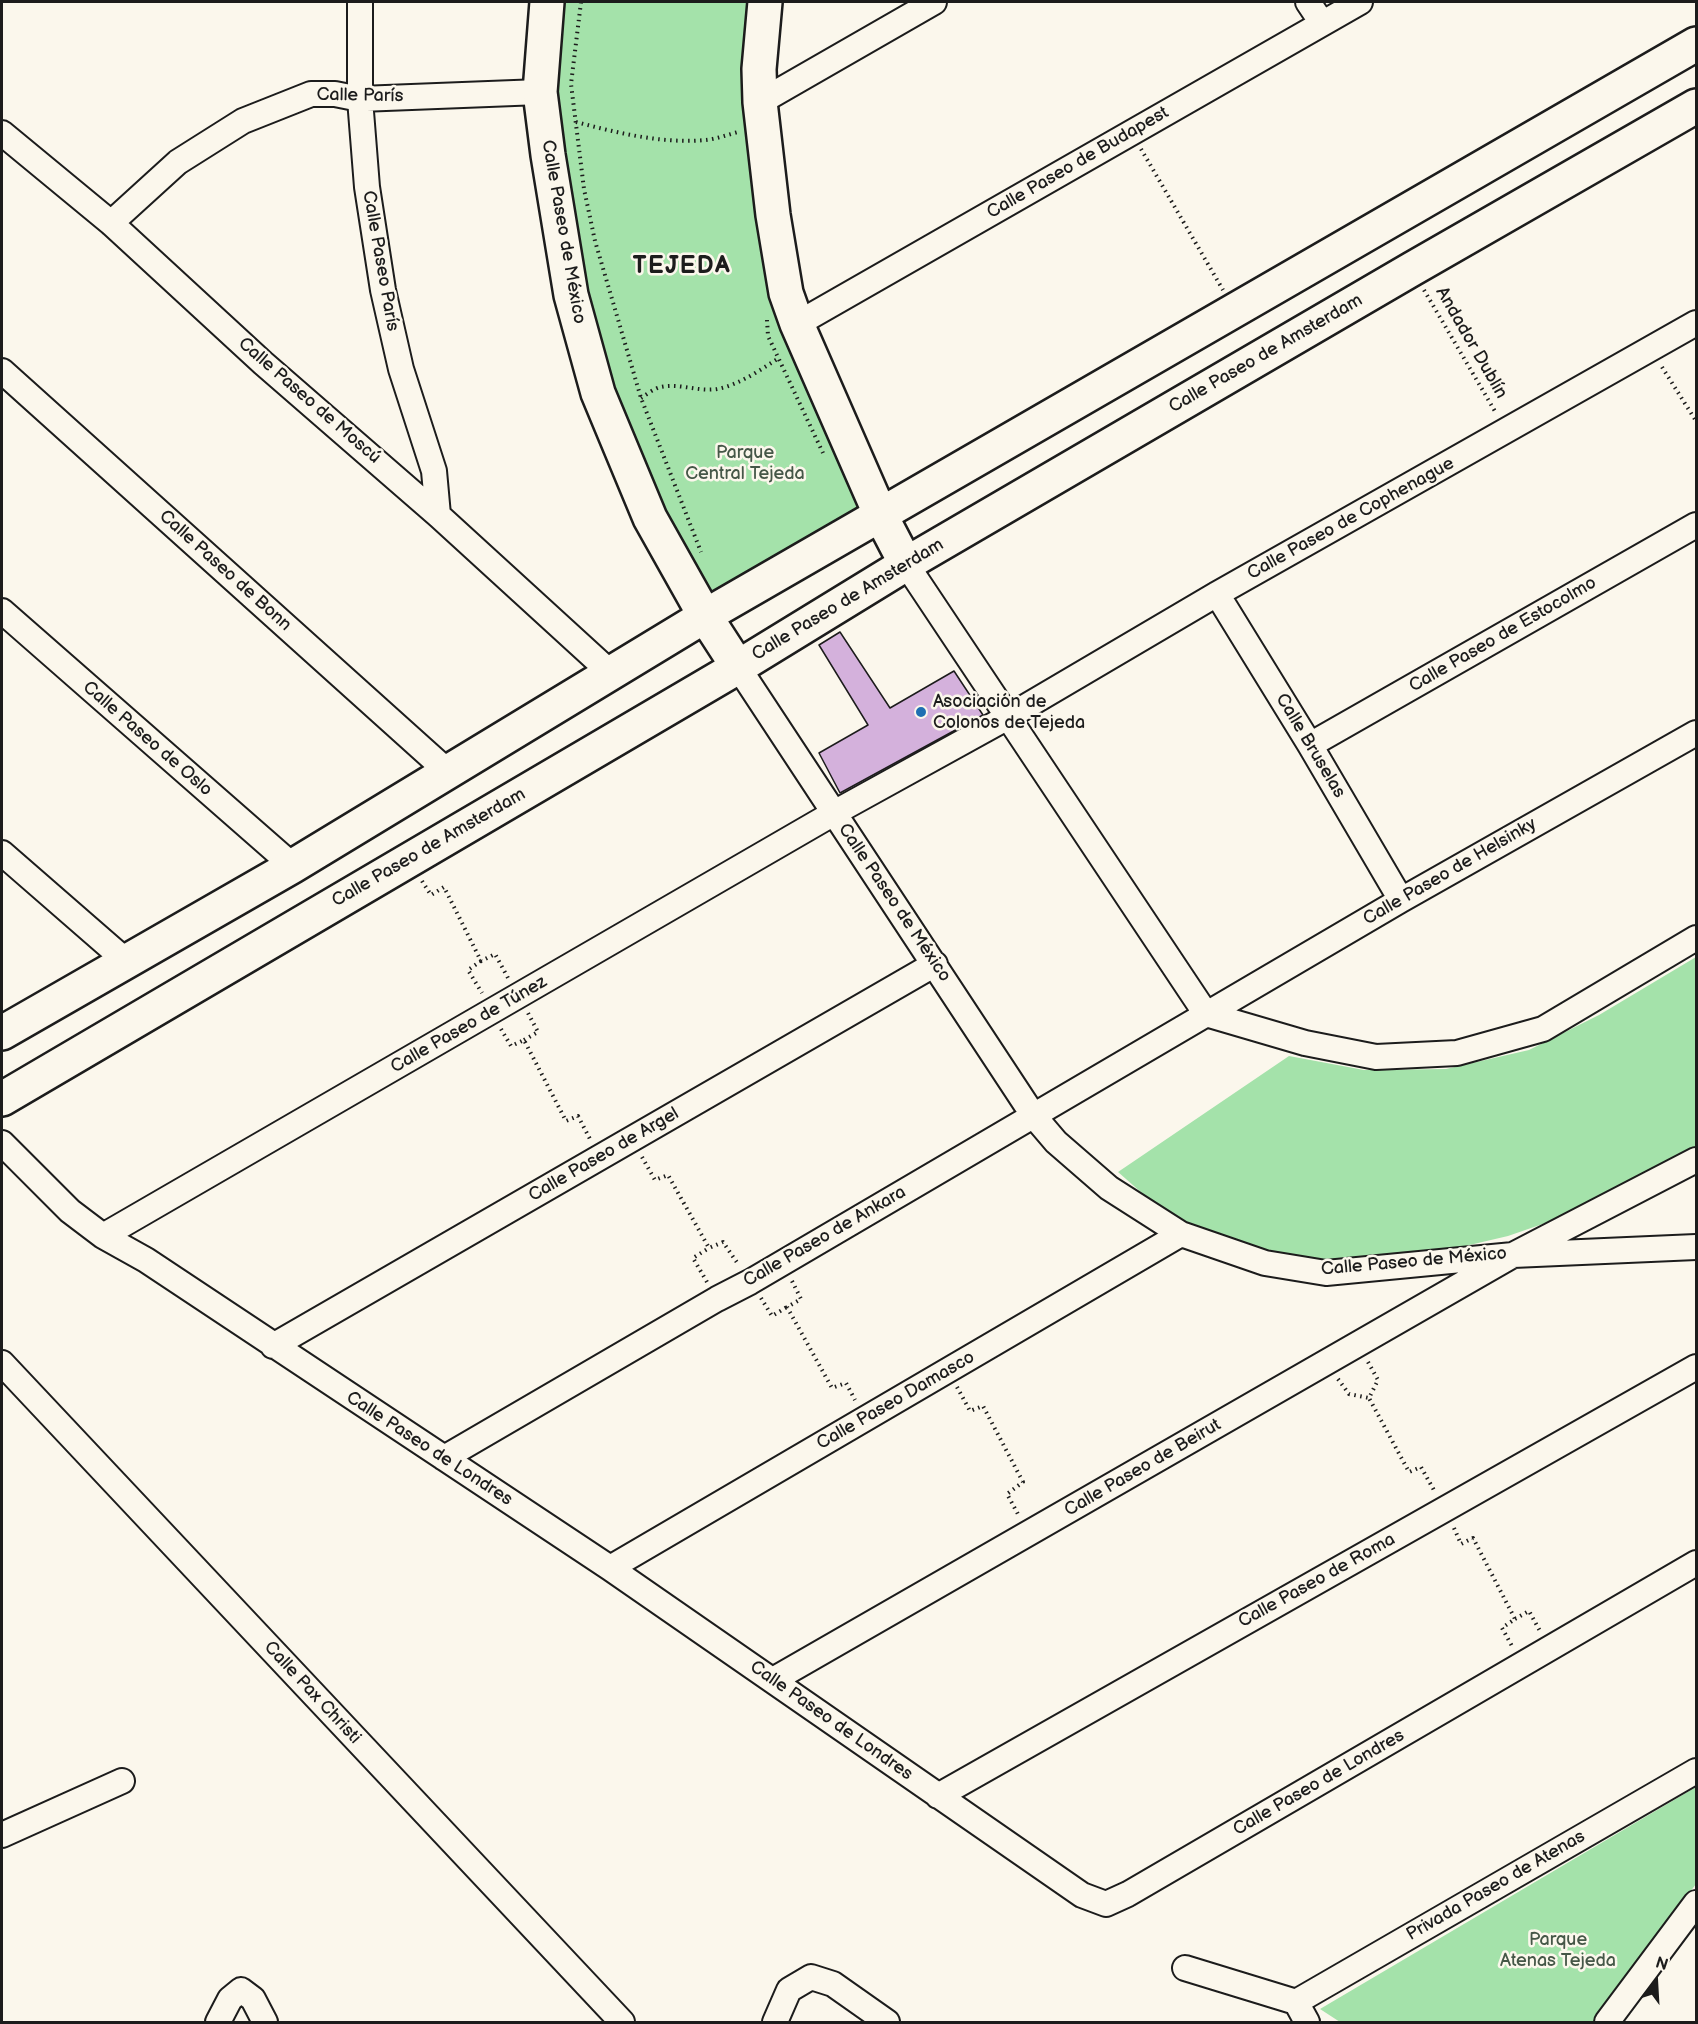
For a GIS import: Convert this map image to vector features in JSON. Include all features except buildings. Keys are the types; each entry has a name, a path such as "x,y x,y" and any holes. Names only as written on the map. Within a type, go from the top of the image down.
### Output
{"main road":[{"name":"Calle Paseo de México","path":"547,2 540,92 548,155 572,295 598,393 650,518 705,616 738,667"},
{"path":"765,2 759,69 760,102 773,215 786,293 797,324 881,516 906,564"},
{"path":"2,1033 293,866 705,616 1696,44"},
{"name":"Calle Paseo de Amsterdam","path":"2,1099 738,667 906,564 1696,106"}],"street":[{"name":"Calle Paseo París","path":"360,2 360,99 367,187 383,290 401,369 434,471 438,514"},
{"path":"760,102 934,2"},
{"path":"1308,2 1322,23"},
{"name":"Calle Paseo de Budapest","path":"797,324 1360,2"},
{"name":"Calle París","path":"111,223 178,162 243,121 311,94 335,94 360,99 540,92"},
{"name":"Calle Paseo de Moscú","path":"2,133 111,223 263,363 438,514 612,674"},
{"name":"Calle Paseo de Cophenague","path":"1008,717 1217,594 1696,323"},
{"name":"Calle Paseo de Bonn","path":"2,371 448,772"},
{"name":"Calle Paseo de Estocolmo","path":"1310,745 1696,525"},
{"path":"906,564 1206,1014 1305,1043 1376,1057 1457,1053 1543,1029 1696,938"},
{"name":"Calle Bruselas","path":"1217,594 1310,745 1401,900"},
{"name":"Calle Paseo de Oslo","path":"2,611 293,866"},
{"name":"Calle Paseo de México","path":"738,667 1033,1115 1056,1142 1109,1188 1181,1234 1265,1263 1326,1273 1513,1255 1696,1160"},
{"name":"Calle Paseo de Túnez","path":"103,1236 834,813 1008,717"},
{"name":"Calle Paseo de Helsinky","path":"1206,1014 1401,900 1696,733"},
{"path":"2,853 126,961"},
{"name":"Calle Paseo de Argel","path":"273,1346 935,964"},
{"name":"Calle Paseo de Ankara","path":"444,1458 750,1282 1206,1014"},
{"name":"Calle Paseo de Londres","path":"2,1143 70,1211 103,1236 146,1260 610,1568 1082,1896 1106,1904 1128,1894 1696,1563"},
{"name":"Calle Paseo Damasco","path":"610,1568 1181,1234"},
{"path":"1513,1255 1696,1247"},
{"name":"Calle Paseo de Beirut","path":"773,1680 1513,1255"},
{"name":"Calle Pax Christi","path":"2,1362 622,2022"},
{"name":"Calle Paseo de Roma","path":"938,1796 1696,1367"},
{"name":"Privada Paseo de Atenas","path":"1185,1968 1302,2012 1696,1771"},
{"path":"2,1835 122,1781"},
{"path":"1607,2022 1696,1903"},
{"path":"775,2022 789,1990 811,1977 833,1984 886,2022"},
{"path":"218,2022 230,1999 241,1990 253,1999 265,2022"}],"path":[{"path":"581,2 571,84 584,189 595,241 641,398 702,554"},
{"path":"576,122 621,133 668,140 707,140 740,132"},
{"path":"1132,132 1236,311"},
{"name":"Andador Dublín","path":"1412,269 1506,431"},
{"path":"1650,349 1696,421"},
{"path":"641,398 660,387 719,389 746,378 779,358"},
{"path":"410,859 431,895 444,887 481,961"},
{"path":"495,954 538,1032 511,1046 468,970 481,961 495,954"},
{"path":"524,1040 566,1121 578,1116 600,1157"},
{"path":"631,1140 655,1180 668,1175 709,1248"},
{"path":"717,1299 693,1258 709,1248 723,1242 772,1316 801,1299 782,1263"},
{"path":"787,1307 832,1388 846,1383 865,1419"},
{"path":"1358,1344 1378,1380 1369,1398"},
{"path":"1326,1362 1349,1394 1369,1398"},
{"path":"948,1371 970,1411 983,1406 1023,1482 1007,1494 1029,1533"},
{"path":"1369,1398 1409,1472 1421,1467 1445,1509 1461,1544 1473,1538 1515,1619"},
{"path":"1523,1664 1502,1628 1515,1619 1529,1611 1549,1648"}],"green space":[{"name":"Parque Central Tejeda","path":"554,2 757,2 783,321 872,508 707,604 642,466 616,394 595,321 558,108 553,29"},
{"path":"1696,957 1696,1153 1586,1209 1508,1236 1414,1258 1306,1263 1255,1249 1167,1215 1118,1172 1289,1056 1364,1070 1446,1069 1529,1050 1599,1015"},
{"name":"Parque Atenas Tejeda","path":"1696,1787 1696,1884 1593,2022 1340,2022 1320,2009"}],"place":[{"name":"Asociación de Colonos de Tejeda","path":"921,712"}],"district":[{"name":"TEJEDA","path":"682,267"}]}
